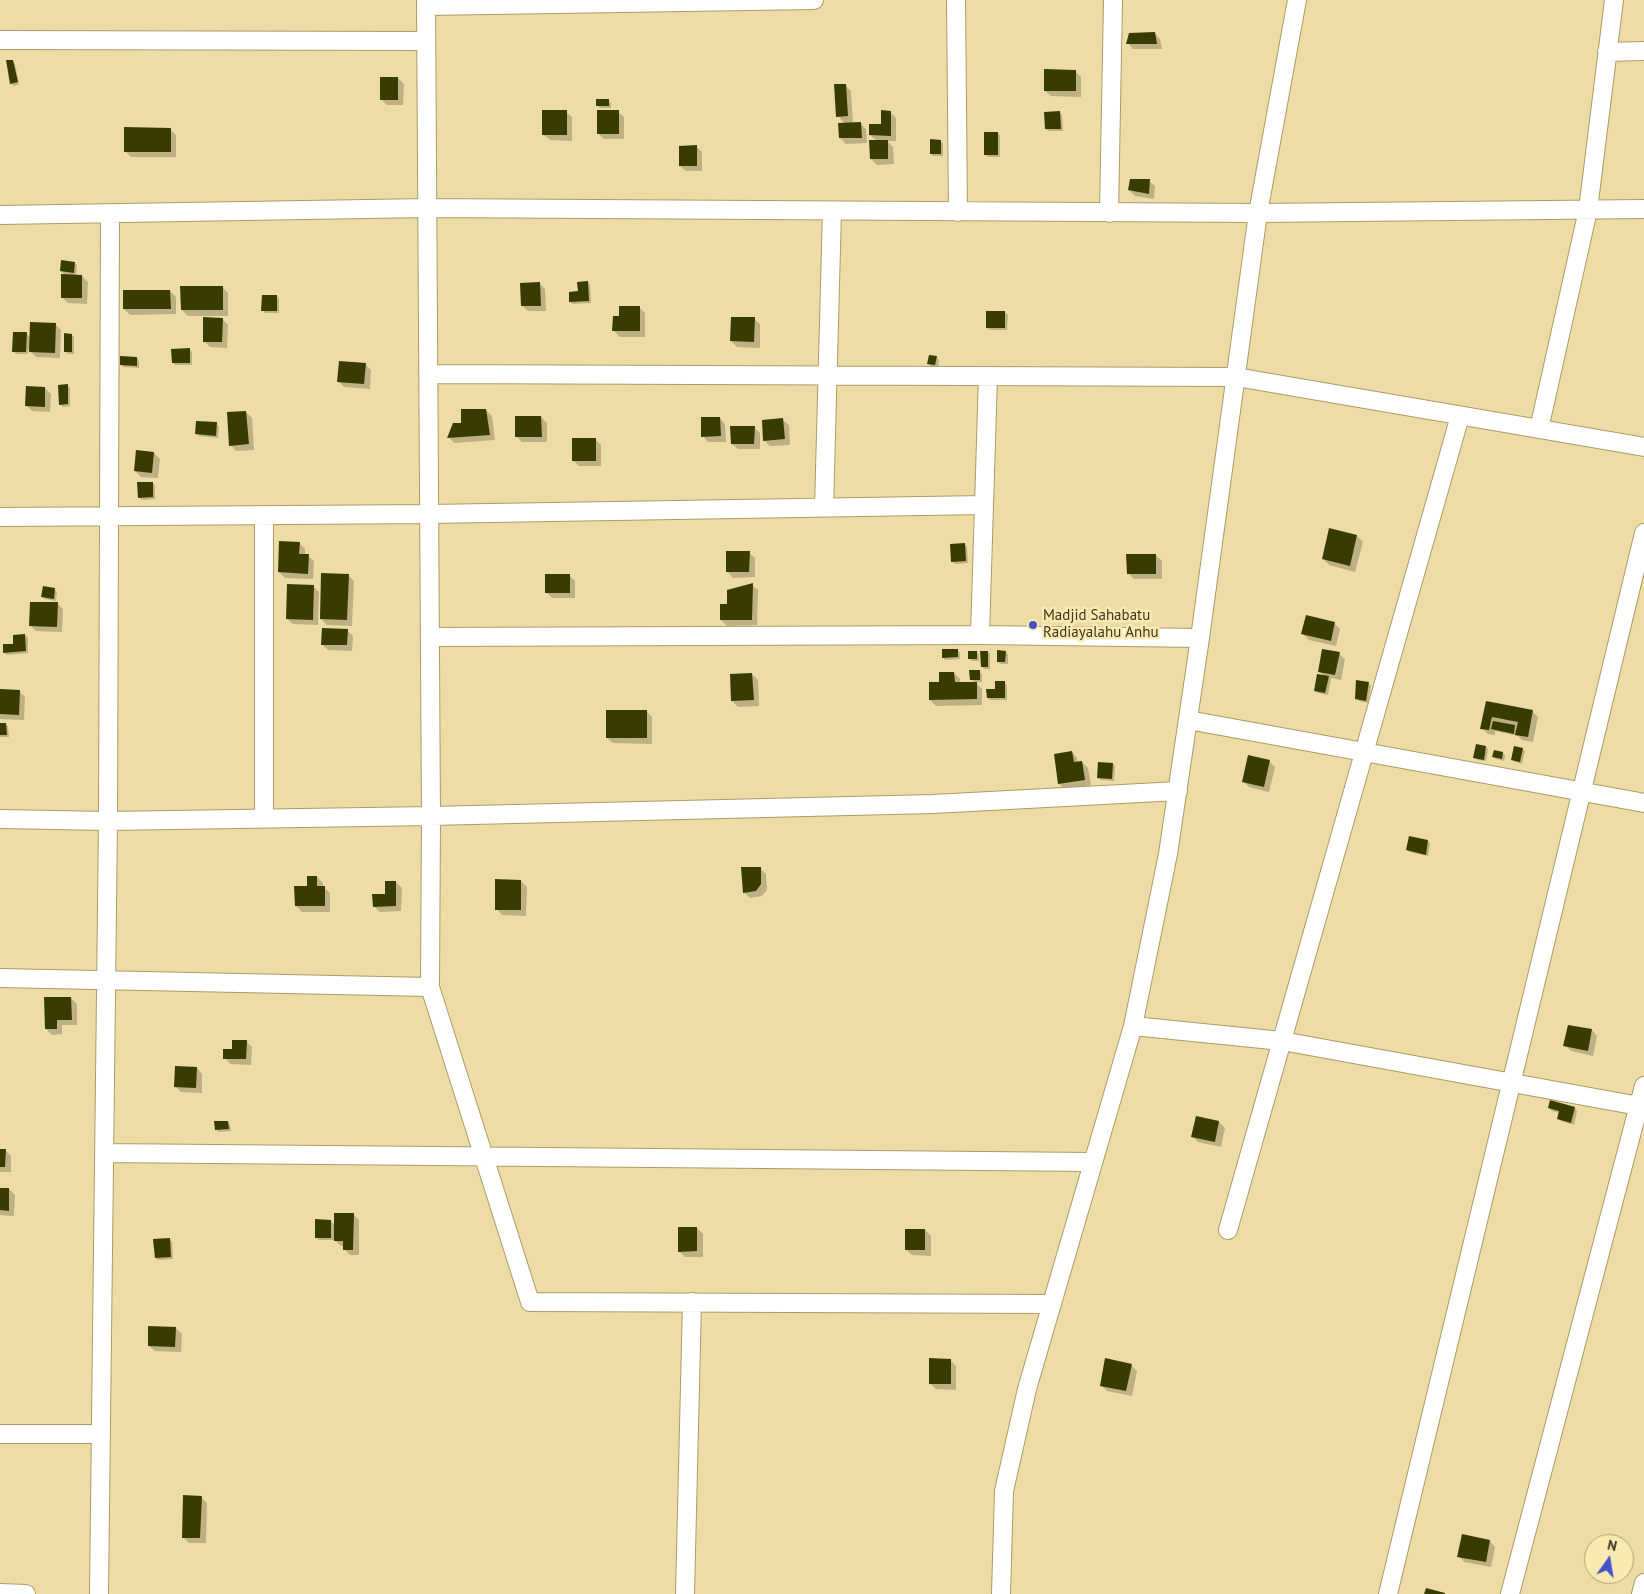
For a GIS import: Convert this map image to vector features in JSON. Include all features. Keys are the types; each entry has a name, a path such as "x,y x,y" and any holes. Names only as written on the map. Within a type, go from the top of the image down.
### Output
{"street":[{"path":"814,0 426,3 431,816 430,987 530,1302 1052,1304"},
{"path":"956,0 958,212"},
{"path":"1109,212 1114,0"},
{"path":"1001,1594 1004,1491 1027,1389 1133,1026 1168,854 1200,638 1258,213 1297,0"},
{"path":"1539,429 1588,210 1614,0"},
{"path":"0,40 426,41"},
{"path":"1608,52 1644,51"},
{"path":"0,215 427,208 1258,213 1644,209"},
{"path":"824,508 832,211"},
{"path":"99,1594 108,821 110,214"},
{"path":"428,374 1236,377 1644,447"},
{"path":"980,636 988,376"},
{"path":"1228,1230 1460,416"},
{"path":"0,517 429,514 984,505"},
{"path":"264,516 264,818"},
{"path":"1388,1594 1644,533"},
{"path":"430,637 980,636 1200,638"},
{"path":"1188,720 1644,803"},
{"path":"0,819 108,821 431,816 933,804 1178,791"},
{"path":"0,978 430,987"},
{"path":"1133,1026 1282,1041 1641,1106"},
{"path":"1510,1594 1641,1106 1644,1086"},
{"path":"104,1153 1093,1162"},
{"path":"685,1594 692,1302"},
{"path":"0,1434 101,1434"},
{"path":"1641,1594 1644,1583"},
{"path":"0,1593 26,1594"}],"building":[{"path":"1155,32 1157,44 1126,44 1129,33"},
{"path":"6,60 13,60 18,82 10,84"},
{"path":"1044,69 1076,70 1076,91 1044,91"},
{"path":"380,77 398,77 398,100 380,100"},
{"path":"834,84 846,84 848,116 836,117"},
{"path":"596,99 609,99 609,106 596,106"},
{"path":"542,110 567,110 567,135 542,135"},
{"path":"597,110 619,110 619,134 597,134"},
{"path":"881,110 891,111 891,136 869,135 869,124 881,124"},
{"path":"1060,111 1061,129 1045,129 1044,112"},
{"path":"861,122 862,138 839,138 838,123"},
{"path":"124,127 171,128 171,152 124,152"},
{"path":"984,132 998,132 998,155 984,155"},
{"path":"930,139 941,140 941,154 930,154"},
{"path":"869,140 888,140 888,159 870,159"},
{"path":"697,145 697,166 679,166 679,146"},
{"path":"1130,179 1150,179 1149,194 1128,190"},
{"path":"61,260 75,262 74,273 60,271"},
{"path":"61,274 82,275 82,298 61,298"},
{"path":"588,281 589,301 569,302 569,292 578,291 577,282"},
{"path":"540,282 541,306 521,306 520,283"},
{"path":"180,286 223,286 223,310 181,310"},
{"path":"123,290 170,290 171,309 123,309"},
{"path":"262,295 277,295 277,311 261,311"},
{"path":"619,306 640,306 640,331 612,331 613,316 619,316"},
{"path":"986,311 1005,311 1005,328 986,328"},
{"path":"203,317 223,318 222,342 203,342"},
{"path":"731,317 755,317 754,342 730,341"},
{"path":"30,322 56,323 55,353 29,352"},
{"path":"13,332 27,332 26,352 12,352"},
{"path":"64,333 72,334 72,352 64,352"},
{"path":"190,348 190,363 172,363 171,349"},
{"path":"929,355 937,356 935,365 927,364"},
{"path":"120,356 137,357 137,366 120,365"},
{"path":"339,361 366,363 364,384 337,382"},
{"path":"68,384 68,404 59,405 58,385"},
{"path":"26,386 45,387 45,407 25,406"},
{"path":"461,409 486,409 490,435 447,438 453,423 461,423"},
{"path":"246,411 249,444 229,446 227,412"},
{"path":"515,416 541,416 542,437 515,437"},
{"path":"701,417 720,417 721,436 701,437"},
{"path":"783,418 785,439 763,441 762,420"},
{"path":"196,421 217,422 216,436 195,434"},
{"path":"730,426 755,426 754,444 731,444"},
{"path":"572,438 596,438 596,461 572,461"},
{"path":"136,450 154,452 152,473 134,471"},
{"path":"137,482 153,482 153,497 138,498"},
{"path":"1329,528 1357,535 1350,566 1322,559"},
{"path":"279,541 300,542 299,554 309,554 308,574 278,572"},
{"path":"965,543 966,561 951,562 950,544"},
{"path":"726,551 750,551 749,572 726,572"},
{"path":"1126,554 1156,554 1156,574 1127,574"},
{"path":"321,573 349,574 347,620 320,619"},
{"path":"545,574 570,574 570,593 545,593"},
{"path":"753,583 752,620 720,620 720,604 727,604 727,590"},
{"path":"287,584 314,585 313,620 286,619"},
{"path":"43,586 55,588 54,599 41,597"},
{"path":"30,602 58,602 57,627 29,626"},
{"path":"1306,615 1335,622 1331,641 1301,634"},
{"path":"322,628 348,629 347,645 321,645"},
{"path":"25,634 26,651 3,653 3,644 13,644 13,635"},
{"path":"942,649 958,649 958,657 942,658"},
{"path":"1322,649 1340,652 1335,675 1318,672"},
{"path":"997,650 1006,651 1005,662 997,662"},
{"path":"968,651 977,651 977,659 968,659"},
{"path":"980,651 988,651 988,667 981,667"},
{"path":"969,670 980,670 980,680 970,680"},
{"path":"939,672 954,672 955,682 977,682 977,699 929,700 929,682 939,682"},
{"path":"752,673 754,700 731,701 730,674"},
{"path":"1317,674 1329,676 1325,693 1314,691"},
{"path":"1356,680 1369,682 1366,701 1355,699"},
{"path":"995,681 1005,681 1005,698 987,698 986,689 995,689"},
{"path":"0,689 20,690 19,715 0,714"},
{"path":"1486,701 1533,710 1528,737 1515,735 1518,722 1492,717 1489,730 1480,729"},
{"path":"606,710 647,710 647,738 606,738"},
{"path":"1493,721 1515,725 1514,734 1491,729"},
{"path":"0,723 6,723 7,735 0,735"},
{"path":"1476,744 1486,746 1484,760 1473,758"},
{"path":"1514,746 1523,748 1520,762 1511,760"},
{"path":"1494,750 1503,752 1502,759 1492,757"},
{"path":"1072,751 1074,762 1082,761 1085,780 1058,784 1054,754"},
{"path":"1248,755 1270,760 1264,787 1242,782"},
{"path":"1098,762 1113,763 1112,779 1097,778"},
{"path":"1409,836 1428,840 1426,855 1406,850"},
{"path":"741,867 761,867 761,884 756,891 743,893"},
{"path":"307,876 317,876 317,886 325,886 325,906 295,906 294,886 307,886"},
{"path":"495,879 521,880 521,910 495,910"},
{"path":"385,881 396,881 396,906 373,907 372,894 385,894"},
{"path":"44,997 71,997 72,1020 57,1020 57,1029 45,1029"},
{"path":"1568,1025 1592,1029 1588,1051 1563,1046"},
{"path":"232,1040 247,1040 246,1059 223,1059 223,1049 232,1049"},
{"path":"175,1066 197,1067 196,1088 174,1087"},
{"path":"1550,1100 1575,1107 1571,1123 1557,1119 1559,1111 1548,1108"},
{"path":"1196,1116 1219,1121 1215,1142 1191,1137"},
{"path":"214,1121 228,1121 229,1129 215,1130"},
{"path":"0,1149 6,1149 5,1167 0,1167"},
{"path":"0,1188 9,1188 9,1211 0,1210"},
{"path":"334,1213 354,1213 353,1250 343,1250 343,1241 334,1241"},
{"path":"315,1219 331,1220 331,1238 315,1238"},
{"path":"678,1227 697,1227 697,1251 678,1252"},
{"path":"905,1229 925,1229 925,1250 905,1250"},
{"path":"170,1238 171,1257 155,1258 153,1239"},
{"path":"148,1326 176,1327 175,1347 148,1346"},
{"path":"929,1358 951,1359 951,1384 929,1384"},
{"path":"1105,1358 1132,1364 1126,1391 1100,1386"},
{"path":"183,1495 202,1496 200,1538 182,1538"},
{"path":"1462,1534 1490,1540 1486,1562 1457,1557"},
{"path":"1426,1588 1445,1593 1445,1594 1424,1594"}],"place":[{"name":"Madjid Sahabatu Radiayalahu Anhu","path":"1033,625"}]}
